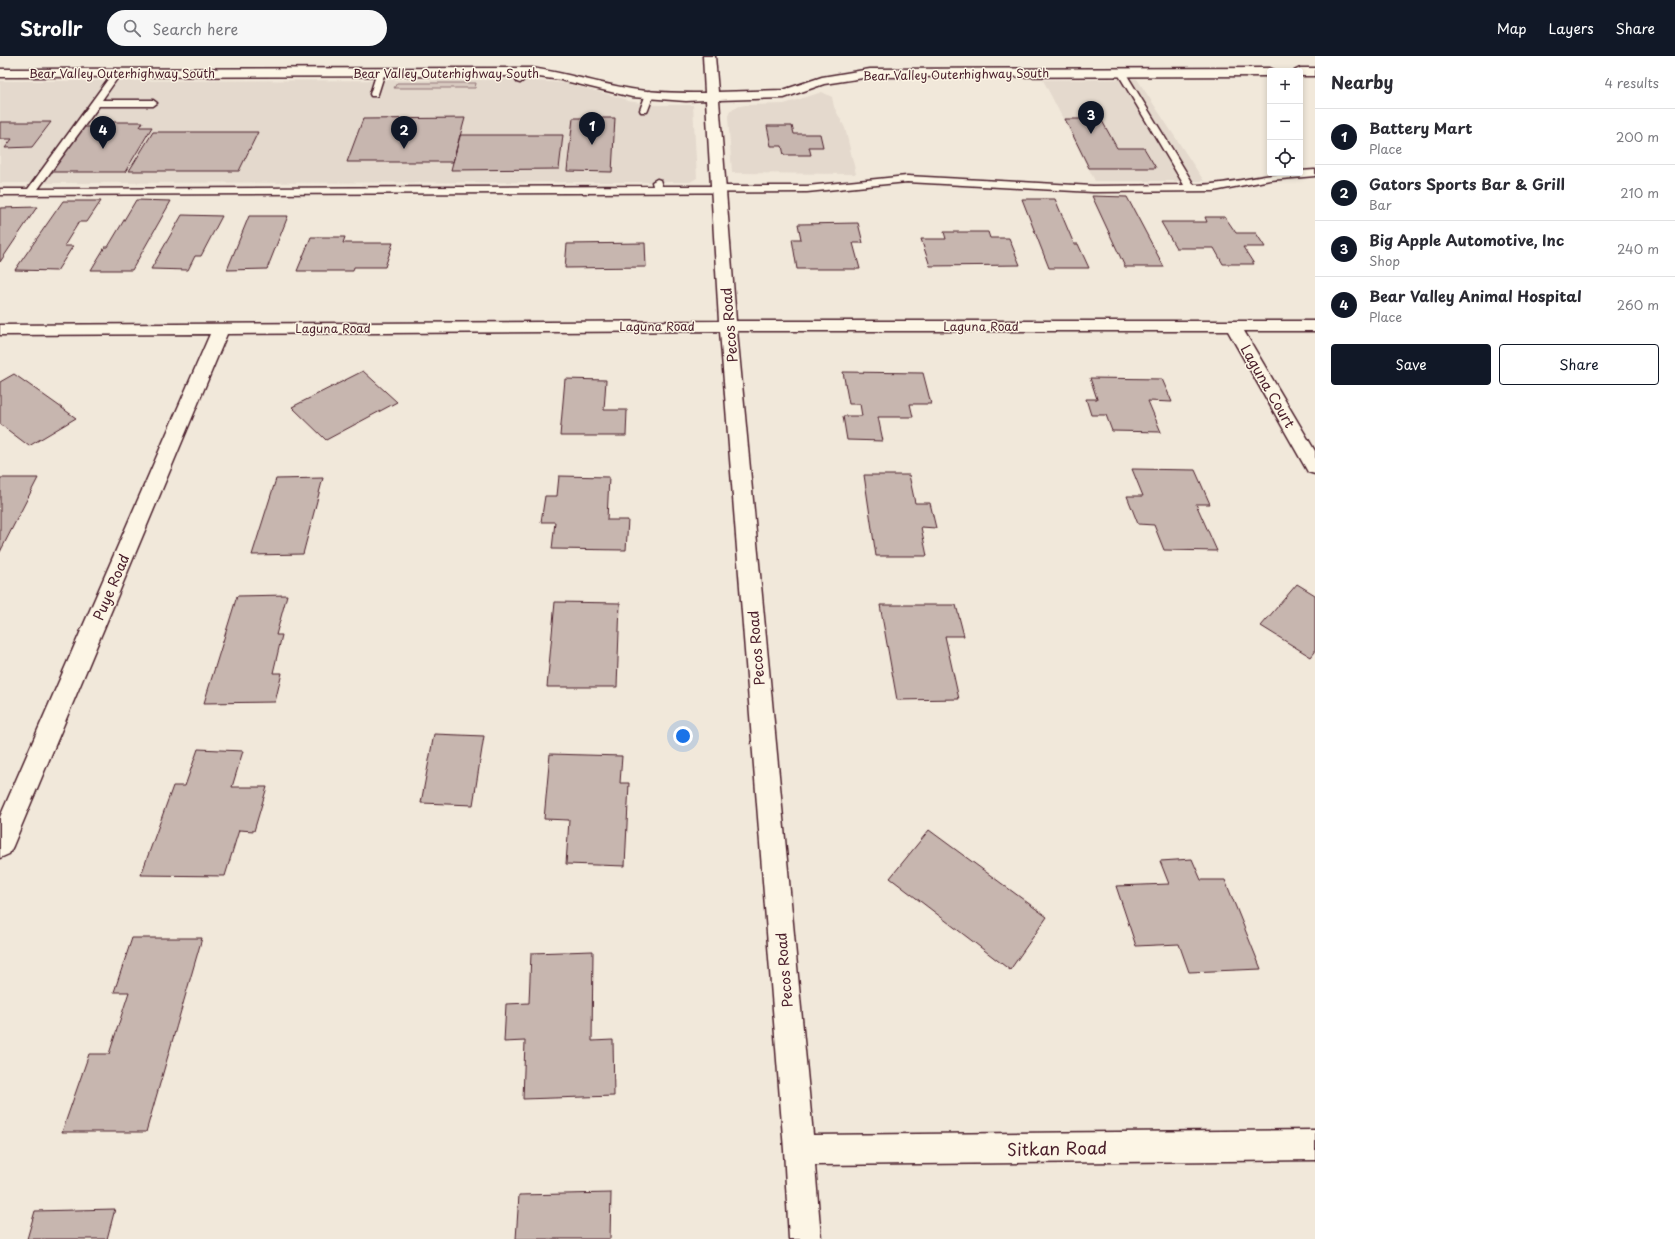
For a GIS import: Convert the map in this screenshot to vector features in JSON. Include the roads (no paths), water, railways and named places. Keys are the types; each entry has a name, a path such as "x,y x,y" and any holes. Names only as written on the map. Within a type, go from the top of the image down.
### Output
{"street":[{"name":"Pecos Road","path":"709,56 728,326 799,1150 805,1239"},
{"name":"Bear Valley Outerhighway South","path":"0,73 381,72 561,76 632,93 686,97 784,94 822,81 870,73 1267,72"},
{"path":"1303,72 1315,72"},
{"name":"Laguna Road","path":"0,330 728,326 1315,326"},
{"name":"Laguna Court","path":"1232,326 1315,467"},
{"name":"Puye Road","path":"0,846 221,328"},
{"name":"Sitkan Road","path":"799,1150 1315,1145"}],"lane":[{"path":"374,94 381,72"},
{"path":"1121,72 1190,188"},
{"path":"31,192 117,73"},
{"path":"644,110 650,94"},
{"path":"96,103 153,103"},
{"path":"0,192 658,185 718,189 820,188 907,179 1093,189 1214,188 1270,177 1315,173"}],"place":[{"name":"Big Apple Automotive, Inc","path":"1091,134"},
{"name":"Battery Mart","path":"592,145"},
{"name":"Bear Valley Animal Hospital","path":"103,149"},
{"name":"Gators Sports Bar & Grill","path":"404,149"}]}
